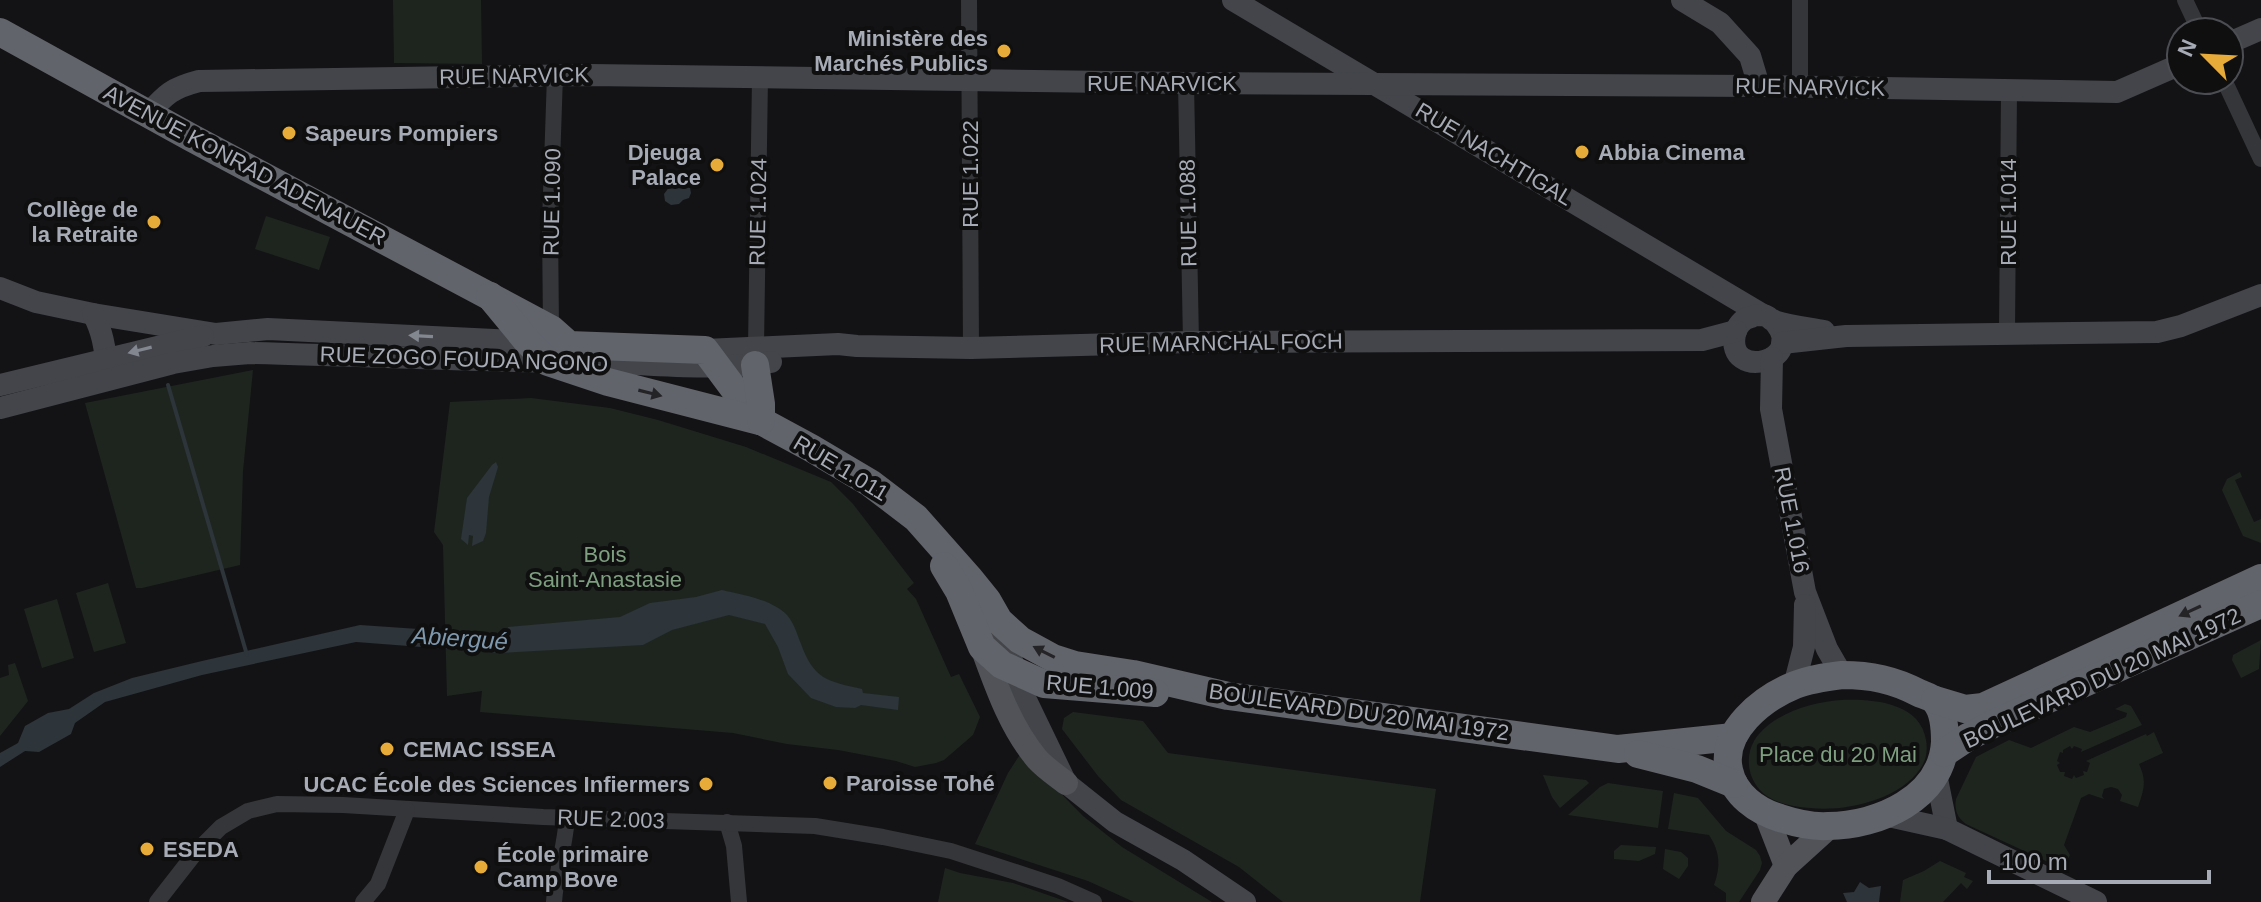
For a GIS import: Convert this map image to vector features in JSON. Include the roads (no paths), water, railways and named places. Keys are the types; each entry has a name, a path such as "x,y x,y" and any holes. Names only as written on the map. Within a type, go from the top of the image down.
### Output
{"highway":[{"name":"AVENUE KONRAD ADENAUER","path":"0,32 490,296 549,344"},
{"path":"549,344 710,357 762,422"},
{"path":"549,344 608,382 762,422"},
{"path":"756,356 762,422"},
{"name":"RUE 1.011","path":"762,422 845,468 904,507 970,579 999,621"},
{"name":"RUE 1.011","path":"916,518 959,591 982,647"},
{"name":"BOULEVARD DU 20 MAI 1972","path":"1935,700 1965,709 1983,707 2261,578"},
{"name":"BOULEVARD DU 20 MAI 1972","path":"1940,764 1968,737 1995,723 2261,604"},
{"name":"BOULEVARD DU 20 MAI 1972","path":"999,621 1020,640 1053,658 1228,696 1618,749 1733,737"},
{"name":"RUE 1.009","path":"982,647 1002,665 1044,684 1124,692 1228,696"},
{"path":"1842,675 1877,677 1935,700 1945,734 1940,764 1924,790 1884,815 1829,827 1793,822 1765,812 1745,798 1734,784 1727,761 1733,737 1745,719 1760,706 1794,686 1842,675"},
{"path":"1618,749 1697,769 1734,784"}],"main road":[{"name":"RUE NACHTIGAL","path":"1233,0 1375,83 1748,328"},
{"path":"1682,0 1720,23 1750,56 1759,86"},
{"name":"RUE NARVICK","path":"148,114 166,94 199,81 555,75 1186,83 1800,86 2117,92 2165,71"},
{"name":"RUE ZOGO FOUDA NGONO","path":"0,288 36,302 216,334 250,353 549,344"},
{"path":"1748,328 1846,336 2157,332 2261,295"},
{"path":"93,314 100,328 106,359 106,382"},
{"path":"1748,328 1779,326 1777,350"},
{"path":"1748,328 1771,409"},
{"name":"RUE MARNCHAL FOCH","path":"756,356 798,357 838,344 971,348 1191,342 1702,340 1748,328 1757,363 1777,350 1846,336"},
{"name":"RUE ZOGO FOUDA NGONO","path":"216,334 268,329 549,344"},
{"path":"0,385 216,334"},
{"name":"RUE 1.016","path":"1777,350 1771,409 1805,592 1827,649 1842,675"},
{"path":"0,408 173,363 250,353"},
{"path":"710,357 756,356"},
{"path":"1794,686 1804,647 1805,592"},
{"path":"999,621 1024,696 1066,783"},
{"path":"982,647 999,693 1016,727 1038,760 1115,822 1183,860 1245,902"},
{"path":"1940,764 1941,805 1947,829"},
{"path":"1765,812 1786,866"},
{"path":"1884,815 1947,829 2096,902"},
{"path":"1763,902 1786,866 1829,827"}],"street":[{"name":"RUE 1.022","path":"969,0 971,348"},
{"path":"1800,0 1800,86"},
{"name":"RUE 1.090","path":"549,344 555,75"},
{"name":"RUE 1.024","path":"756,356 760,77"},
{"name":"RUE 1.088","path":"1186,83 1191,342"},
{"name":"RUE 1.014","path":"2007,333 2009,90"},
{"path":"2231,96 2261,159"},
{"name":"RUE 2.003","path":"157,902 196,852 221,827 248,811 277,804 815,826 951,851 1058,886 1094,902"},
{"path":"363,902 378,884 407,810"},
{"path":"554,902 567,818"},
{"path":"727,822 734,846 739,902"}],"water":[{"path":"675,185 690,188 691,193 679,204 671,205 665,201 664,194"},
{"path":"496,462 498,467 489,497 486,533 483,541 472,546 473,536 469,535 468,545 461,539 467,498"},
{"name":"Abiergué","path":"722,590 773,605 792,622 806,656 817,672 839,684 862,689 863,693 899,697 898,710 861,705 855,708 836,707 811,698 788,674 765,624 729,615 672,630 643,645 500,653 356,642 202,675 105,702 75,723 71,734 39,752 25,751 0,767 0,753 18,743 25,726 48,713 69,709 94,693 132,678 360,625 506,635 508,627 620,617 650,603"},
{"path":"1860,882 1869,888 1881,886 1879,902 1847,902 1843,893 1854,892"}],"waterway":[{"path":"168,385 247,655"}],"place":[{"name":"Ministère des Marchés Publics","path":"1004,51"},
{"name":"Sapeurs Pompiers","path":"289,133"},
{"name":"Abbia Cinema","path":"1582,152"},
{"name":"Djeuga Palace","path":"717,165"},
{"name":"Collège de la Retraite","path":"154,222"},
{"name":"CEMAC ISSEA","path":"387,749"},
{"name":"Paroisse Tohé","path":"830,783"},
{"name":"UCAC École des Sciences Infiermers","path":"706,784"},
{"name":"ESEDA","path":"147,849"},
{"name":"École primaire Camp Bove","path":"481,867"}],"park label":[{"name":"Bois Saint-Anastasie","path":"605,566"},
{"name":"Place du 20 Mai","path":"1838,754"}]}
